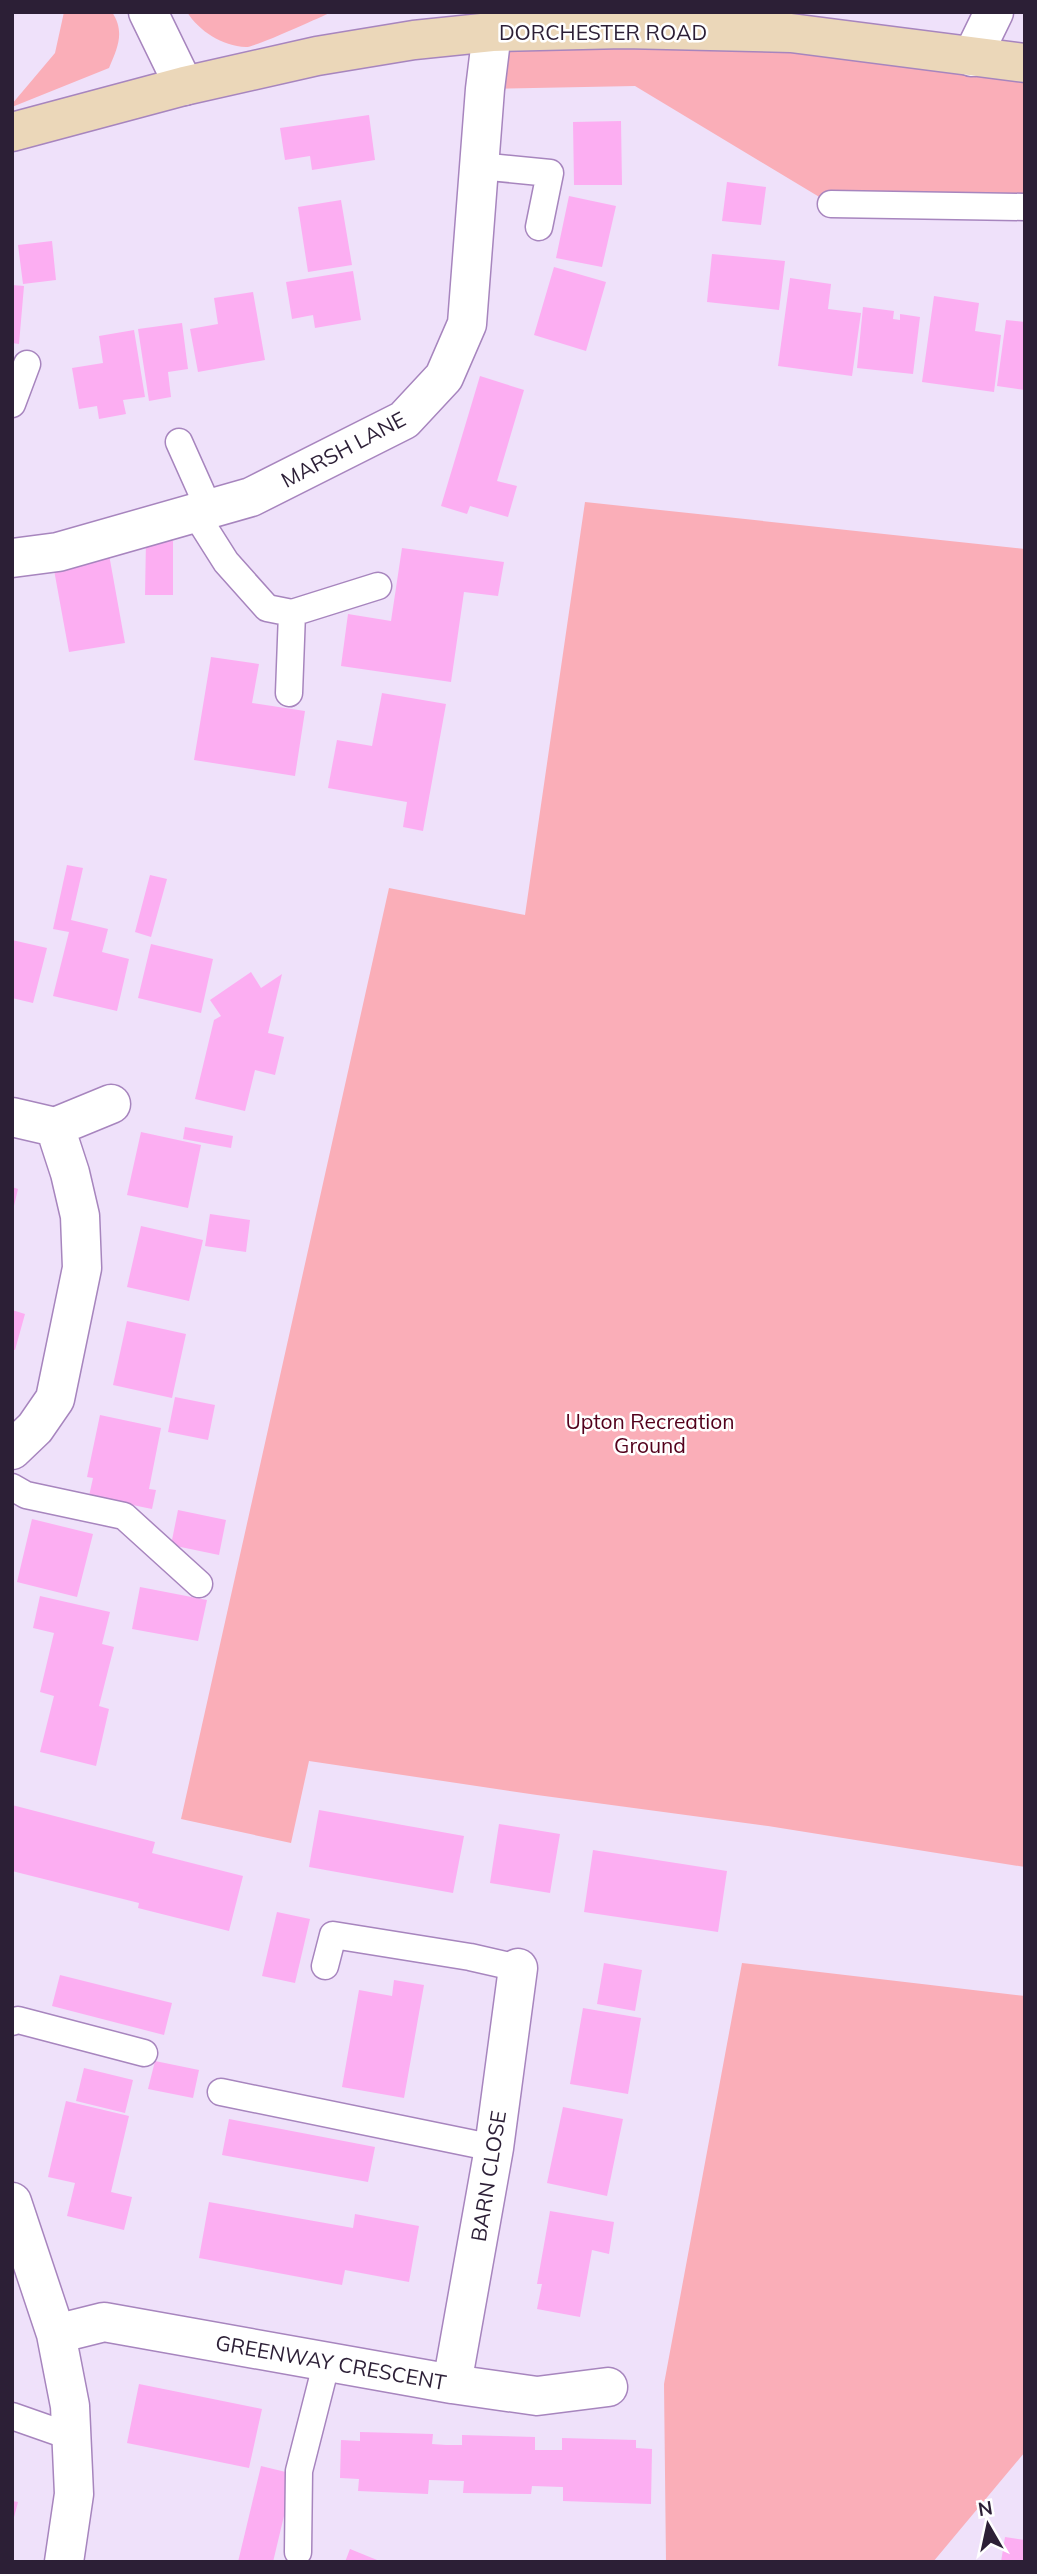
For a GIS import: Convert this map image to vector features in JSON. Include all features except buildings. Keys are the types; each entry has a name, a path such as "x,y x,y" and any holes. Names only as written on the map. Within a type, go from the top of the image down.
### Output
{"main road":[{"name":"DORCHESTER ROAD","path":"12,132 184,86 317,56 414,40 624,20 791,33 1025,63"}],"street":[{"path":"148,12 184,86"},
{"path":"972,57 994,12"},
{"name":"MARSH LANE","path":"12,558 58,552 251,497 404,421 444,377 467,324 485,89 492,32"},
{"path":"12,1117 55,1127 111,1104"},
{"path":"12,1450 35,1428 55,1399 82,1268 80,1216 55,1127"},
{"name":"BARN CLOSE","path":"452,2384 494,2148 518,1968"},
{"path":"12,2202 56,2334 71,2406 75,2494 64,2562"},
{"name":"GREENWAY CRESCENT","path":"56,2334 104,2322 452,2384 537,2396 608,2387"}],"lane":[{"path":"479,166 550,173 539,227"},
{"path":"831,204 1025,207"},
{"path":"12,404 27,364"},
{"path":"179,442 202,511 226,562 267,608 292,613 378,586"},
{"path":"289,693 292,613"},
{"path":"12,1487 26,1495 124,1516 199,1584"},
{"path":"325,1966 332,1935 470,1957 518,1968"},
{"path":"12,2022 18,2020 144,2053"},
{"path":"221,2092 494,2148"},
{"path":"298,2552 299,2471 327,2361"},
{"path":"12,2416 72,2437"}],"green space":[{"path":"64,12 112,12 119,33 109,68 12,107 55,53"},
{"path":"187,12 332,12 274,38 246,47 228,44 212,36"},
{"path":"492,32 1025,63 1025,207 831,204 635,86 485,89"},
{"name":"Upton Recreation Ground","path":"585,502 1025,549 1025,1867 768,1826 309,1761 291,1843 181,1819 389,888 525,915"},
{"path":"742,1963 1025,1996 1025,2452 933,2562 666,2562 664,2384"}]}
